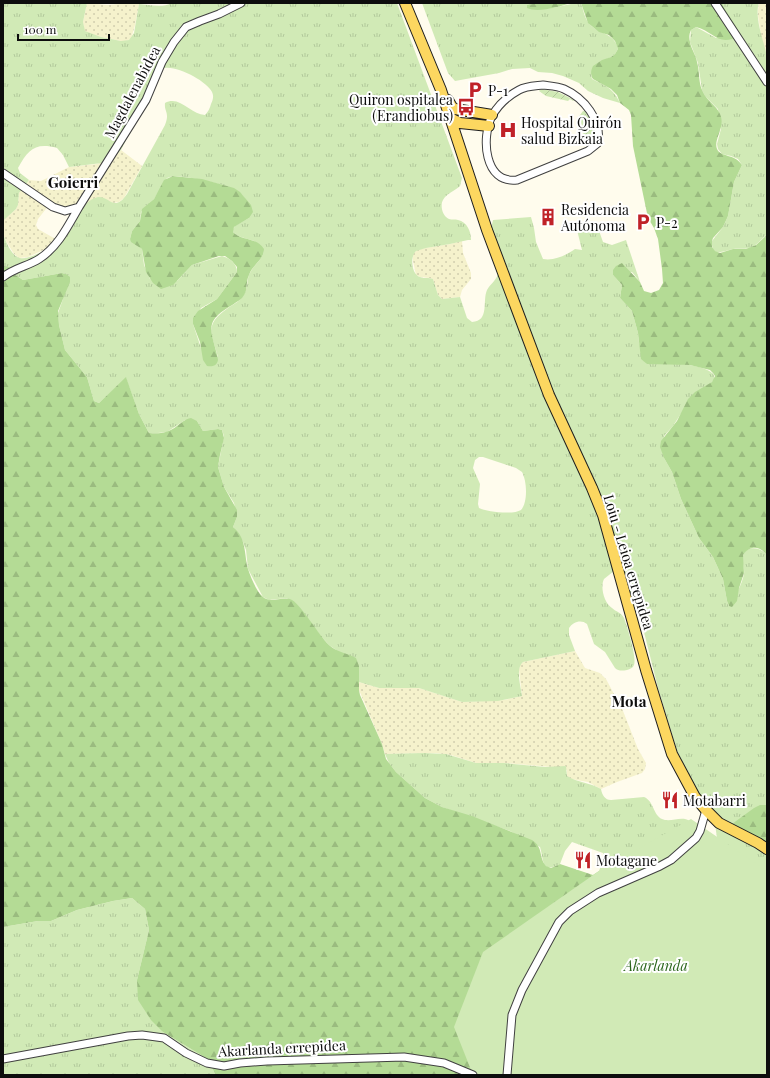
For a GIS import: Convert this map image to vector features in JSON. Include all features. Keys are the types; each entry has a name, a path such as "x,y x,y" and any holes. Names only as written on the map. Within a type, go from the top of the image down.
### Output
{"main road":[{"name":"Loiu - Leioa errepidea","path":"402,3 549,395 603,515 646,670 672,754 696,797 706,810 719,823 767,849"},
{"name":"Loiu - Leioa errepidea","path":"405,3 441,90 487,230"},
{"path":"413,22 424,37 452,107 455,109 492,115"},
{"path":"422,59 431,74 447,116 451,120 488,126"},
{"path":"478,113 480,120 463,129 460,136 477,187 481,208"}],"street":[{"name":"Magdalenabidea","path":"3,277 10,271 38,260 51,250 64,233 146,100 162,62 174,42 186,27 219,14 241,3"},
{"path":"715,3 767,82"},
{"path":"543,85 562,88 584,103 590,110 596,122 598,143 588,151 528,176 512,180 502,178 496,173 488,156 486,143 488,126 492,115 502,102 520,90 543,85"},
{"path":"3,173 53,207 65,211 79,207"},
{"path":"507,1075 512,1015 522,990 559,922 570,911 598,893 671,860 696,838 700,831 706,810"},
{"name":"Akarlanda errepidea","path":"3,1058 128,1036 142,1035 164,1038 186,1053 207,1063 224,1066 267,1061 404,1057 444,1063 473,1075"}],"shaded area":[{"path":"87,3 108,5 128,3 139,4 131,39 121,41 87,33 84,30 83,22"},
{"path":"759,3 767,3 767,56 762,41 758,16"},
{"path":"121,150 142,166 124,198 119,202 113,203 101,198 72,213 49,205 38,219 36,225 38,229 59,241 50,247 28,257 19,258 14,254 3,234 3,221 16,209 18,205 19,193 29,180 41,181 69,167 97,164 115,156"},
{"path":"462,241 463,253 471,273 471,279 462,290 460,297 442,299 438,295 433,279 416,275 413,253 419,249"},
{"path":"575,651 585,668 600,673 606,679 623,711 638,749 646,763 645,769 642,773 601,789 588,782 571,779 567,776 567,770 552,767 504,763 476,763 451,755 436,753 385,754 359,690 359,682 379,688 419,688 462,702 504,700 522,696 519,670 520,665 523,662"}],"green space":[{"path":"3,3 87,3 83,22 85,31 101,37 121,41 129,40 134,33 139,4 160,6 172,3 397,3 462,178 460,186 443,200 442,210 447,218 464,223 468,227 471,237 471,240 416,251 414,253 412,265 417,275 422,278 433,279 438,295 442,299 460,297 467,318 472,322 478,321 483,314 487,290 498,274 491,229 493,220 531,217 536,242 543,259 560,257 575,249 582,250 577,230 584,227 597,225 603,242 612,245 626,240 640,282 632,272 613,275 622,285 620,298 632,311 639,342 647,364 683,364 702,368 714,375 714,380 680,415 664,436 664,458 672,472 681,499 699,538 713,557 723,579 729,606 743,578 743,555 745,552 748,549 755,548 762,550 767,555 767,805 732,824 767,854 767,890 717,838 715,824 677,751 658,688 644,632 626,582 614,571 604,579 602,586 605,599 609,606 621,614 624,618 635,661 633,667 630,669 622,671 617,670 605,652 594,644 587,624 580,621 569,628 569,635 575,651 523,662 519,669 522,696 498,701 462,702 419,688 379,688 359,682 359,666 329,645 298,606 287,598 269,600 263,597 248,569 246,550 243,542 233,527 237,517 234,503 224,487 218,467 224,436 222,430 218,429 203,431 197,421 185,420 167,432 149,433 139,414 126,378 99,403 94,401 87,377 65,350 59,325 58,313 63,299 66,274 62,273 23,280 14,274 9,267 3,266 3,234 9,248 14,254 20,258 26,258 48,248 63,237 72,228 80,209 91,200 102,197 115,203 123,200 165,125 167,115 165,103 170,101 181,103 195,112 205,115 213,96 212,92 204,83 181,71 167,68 162,69 121,150 115,156 102,163 69,167 63,155 57,148 43,146 33,149 25,156 18,168 20,173 29,180 19,193 18,205 16,209 3,221","holes":["173,176 211,182 240,193 245,199 249,218 235,226 233,232 238,236 254,241 264,250 261,259 249,274 246,290 242,297 220,314 212,324 211,330 218,357 201,348 193,324 201,308 217,299 237,272 234,264 228,258 222,256 192,265 177,281 150,279 144,265 142,249 130,239 132,231 140,221 141,212 154,199 167,178","479,457 516,468 522,472 525,481 526,497 521,510 517,512 500,512 488,511 479,508 480,484 473,468 475,460"]},
{"path":"422,3 540,3 545,9 581,3 588,22 596,29 613,39 616,43 618,49 615,54 598,63 591,75 592,79 612,91 620,103 603,98 588,91 579,83 563,76 552,73 538,72 530,68 512,69 499,73 455,81 448,73"},
{"path":"540,3 570,3 555,8 542,10 527,8 527,5"},
{"path":"581,3 722,3 726,12 737,27 740,36 726,40 716,38 696,27 691,30 689,38 696,59 701,89 720,114 722,124 716,145 717,149 721,154 739,161 742,165 734,182 728,216 723,227 713,238 712,247 715,251 720,253 733,249 746,249 756,245 767,235 767,555 758,548 752,548 743,555 744,573 739,588 737,601 732,607 729,606 727,601 723,579 713,557 699,538 660,447 661,441 677,421 688,399 695,392 712,382 715,376 710,370 690,365 647,364 641,359 638,333 632,311 620,298 622,285 613,275 613,270 616,266 622,263 640,282 644,291 651,293 659,290 663,283 658,239 648,218 633,146 631,115 629,110 620,103 617,95 611,89 593,79 591,76 593,66 602,60 611,57 618,49 615,41 609,35 599,32 588,23"},
{"path":"722,3 759,3 758,15 760,30 767,56 767,235 750,248 716,252 713,250 712,241 723,227 728,216 734,182 742,165 738,159 722,154 718,149 717,144 721,129 718,109 705,96 702,90 698,63 690,42 691,30 696,27 716,38 739,32"},
{"path":"542,89 558,92 574,100 573,101 570,99 568,101 546,96 539,91"},
{"path":"583,111 585,111 588,115 594,129 594,138 588,146 581,123 577,119"},
{"path":"173,176 202,179 234,188 240,192 251,205 253,212 249,218 234,227 233,232 240,237 261,245 264,249 262,256 251,271 242,298 217,316 212,324 211,328 218,360 217,364 212,366 207,366 203,360 200,342 193,324 193,318 198,311 217,299 237,272 237,267 225,256 219,256 192,265 173,285 161,289 153,283 146,272 142,249 131,242 130,239 132,231 140,221 142,209 154,199 164,180"},
{"path":"3,266 9,267 14,274 23,280 62,273 70,277 70,282 58,311 59,325 65,350 87,377 94,401 99,403 126,377 139,414 149,433 167,432 185,420 191,418 197,421 203,431 218,429 222,430 224,438 218,467 224,487 237,510 237,517 233,527 238,531 243,541 248,569 254,584 265,599 292,600 329,645 356,658 359,666 360,695 382,744 386,759 396,772 425,798 442,807 472,816 532,840 540,849 542,859 546,866 551,868 560,864 593,875 599,871 603,871 734,1075 216,1075 206,1058 163,1032 151,1020 138,1000 137,980 149,930 145,909 132,898 77,910 51,921 38,921 3,927"},
{"path":"385,754 446,754 476,763 504,763 545,767 566,766 567,776 601,789 603,795 607,799 611,800 644,797 650,802 659,817 662,819 687,819 690,821 603,871 599,871 604,857 603,853 572,842 565,851 560,864 554,867 549,867 544,864 540,847 510,831 442,807 425,798 396,772 389,763"},
{"path":"760,805 767,805 767,854 732,824"},
{"name":"Akarlanda","path":"691,819 767,871 767,1075 473,1075 454,1027 483,952 599,871"},
{"path":"132,898 145,909 149,930 137,980 163,1032 206,1058 216,1075 3,1075 3,927 38,921 51,921 77,910"}],"place":[{"name":"P-1","path":"475,90"},
{"name":"Quiron ospitalea (Erandiobus)","path":"466,107"},
{"name":"Hospital Quirón salud Bizkaia","path":"508,130"},
{"name":"Residencia Autónoma","path":"548,217"},
{"name":"P-2","path":"643,222"},
{"name":"Motabarri","path":"670,800"},
{"name":"Motagane","path":"583,860"}],"district":[{"name":"Goierri","path":"73,182"},
{"name":"Mota","path":"629,701"}]}
